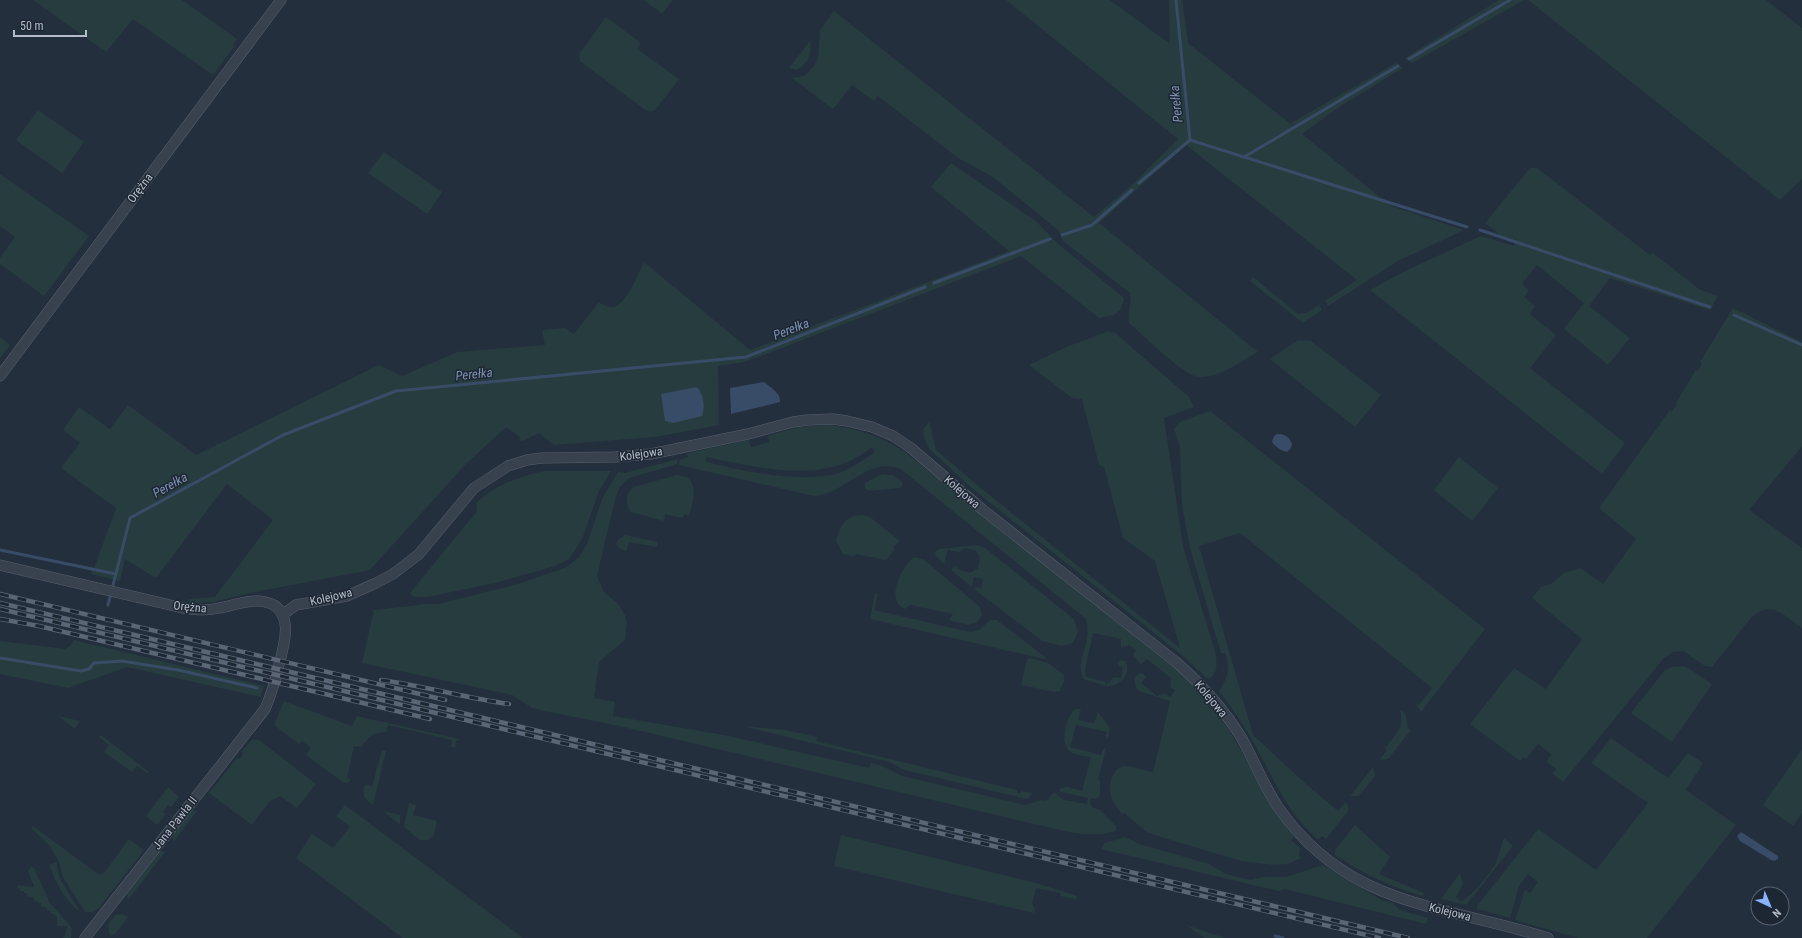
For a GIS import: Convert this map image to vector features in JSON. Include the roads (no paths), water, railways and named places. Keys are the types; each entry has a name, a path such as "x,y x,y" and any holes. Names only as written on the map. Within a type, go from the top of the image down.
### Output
{"street":[{"name":"Orężna","path":"0,376 281,0"},
{"name":"Kolejowa","path":"282,615 296,605 347,596 393,574 418,554 474,488 497,471 508,466 527,460 542,458 615,457 650,454 702,444 807,420 833,419 864,424 886,433 911,448 984,510 1176,662 1194,678 1217,704 1233,726 1269,793 1289,822 1303,839 1332,865 1373,888 1399,899 1548,938"},
{"name":"Orężna","path":"0,565 183,608 199,610 222,608 241,602 258,601 268,603 277,609 282,615"},
{"name":"Jana Pawła II","path":"85,938 265,709 272,693 284,646 286,626 282,615"}],"water":[{"path":"764,382 777,393 780,402 731,414 730,388"},
{"path":"697,387 703,401 702,416 673,423 665,421 661,394"},
{"path":"1277,434 1285,435 1290,440 1292,445 1287,452 1275,446 1272,442 1274,436"},
{"path":"1741,832 1778,856 1778,859 1774,861 1771,860 1740,841 1737,836"}],"waterway":[{"name":"Perełka","path":"1139,183 1190,140 1176,0"},
{"path":"1409,59 1510,0"},
{"path":"1244,157 1398,66"},
{"path":"1190,140 1467,227"},
{"name":"Perełka","path":"1062,235 1092,225 1132,190"},
{"path":"1480,230 1710,307"},
{"name":"Perełka","path":"934,283 1050,239"},
{"name":"Perełka","path":"108,605 130,518 283,435 396,391 746,357 925,287"},
{"path":"1734,315 1802,345"},
{"path":"0,550 116,574"},
{"path":"0,658 81,671 89,669 94,663 122,661 178,670 257,688"},
{"path":"1275,936 1283,938"}],"railway":[{"path":"0,594 445,700"},
{"path":"0,603 1408,938"},
{"path":"0,609 1379,938"},
{"path":"0,619 39,626 430,719"},
{"path":"381,680 509,704"}]}
